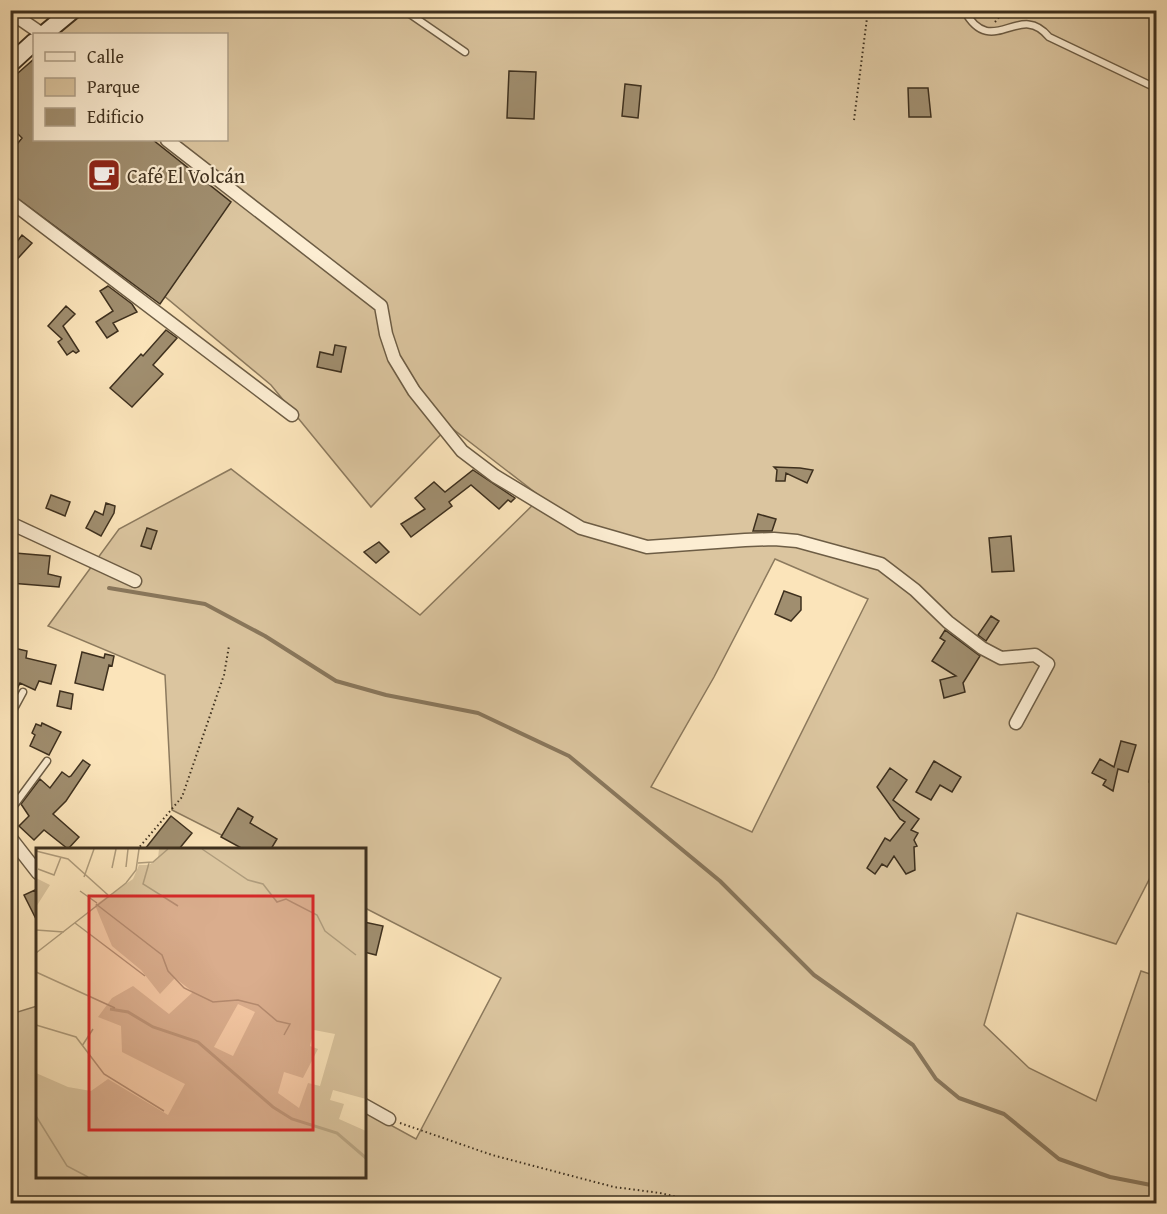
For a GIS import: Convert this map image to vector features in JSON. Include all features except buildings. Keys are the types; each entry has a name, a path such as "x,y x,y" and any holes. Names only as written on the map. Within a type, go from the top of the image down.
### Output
{"street":[{"path":"44,33 73,10"},
{"path":"10,12 42,33"},
{"path":"10,64 33,43"},
{"path":"168,141 381,306 386,334 394,358 414,390 462,451 495,476 580,528 647,547 774,539 797,541 881,564 982,648 1001,658 1035,655 1048,664 1016,723"},
{"path":"10,201 292,415"},
{"path":"10,523 135,581"},
{"path":"10,837 36,870"},
{"path":"366,1107 389,1119"}],"lane":[{"path":"404,10 465,52"},
{"path":"963,10 969,20 979,28 990,28 1007,21"},
{"path":"1031,17 1042,24 1049,37 1156,88"},
{"path":"10,716 23,692"},
{"path":"10,811 47,761"}],"path":[{"path":"854,120 868,10"},
{"path":"990,28 1005,10"},
{"path":"138,848 182,797 224,675 229,646"},
{"path":"389,1119 492,1155 614,1187 660,1193 707,1203"}],"green space":[{"path":"73,10 1156,11 1156,754 1149,782 1156,784 1156,866 1116,944 1017,913 984,1025 1029,1068 1096,1101 1141,971 1156,976 1156,1203 11,1204 11,1014 36,1006 36,1178 366,1178 366,1112 416,1139 501,978 366,909 366,848 247,848 172,810 165,675 48,626 119,529 231,469 420,615 541,497 449,426 371,507 271,385 121,260 79,141 228,141 228,33 44,33","holes":["775,559 868,599 752,832 651,787 714,677"]}],"waterway":[{"path":"109,588 205,604 265,636 336,681 386,695 478,713 569,756 720,881 814,975 913,1045 936,1079 959,1098 1004,1114 1059,1159 1110,1177 1156,1186"}],"place":[{"name":"Café El Volcán","path":"104,175"}]}
